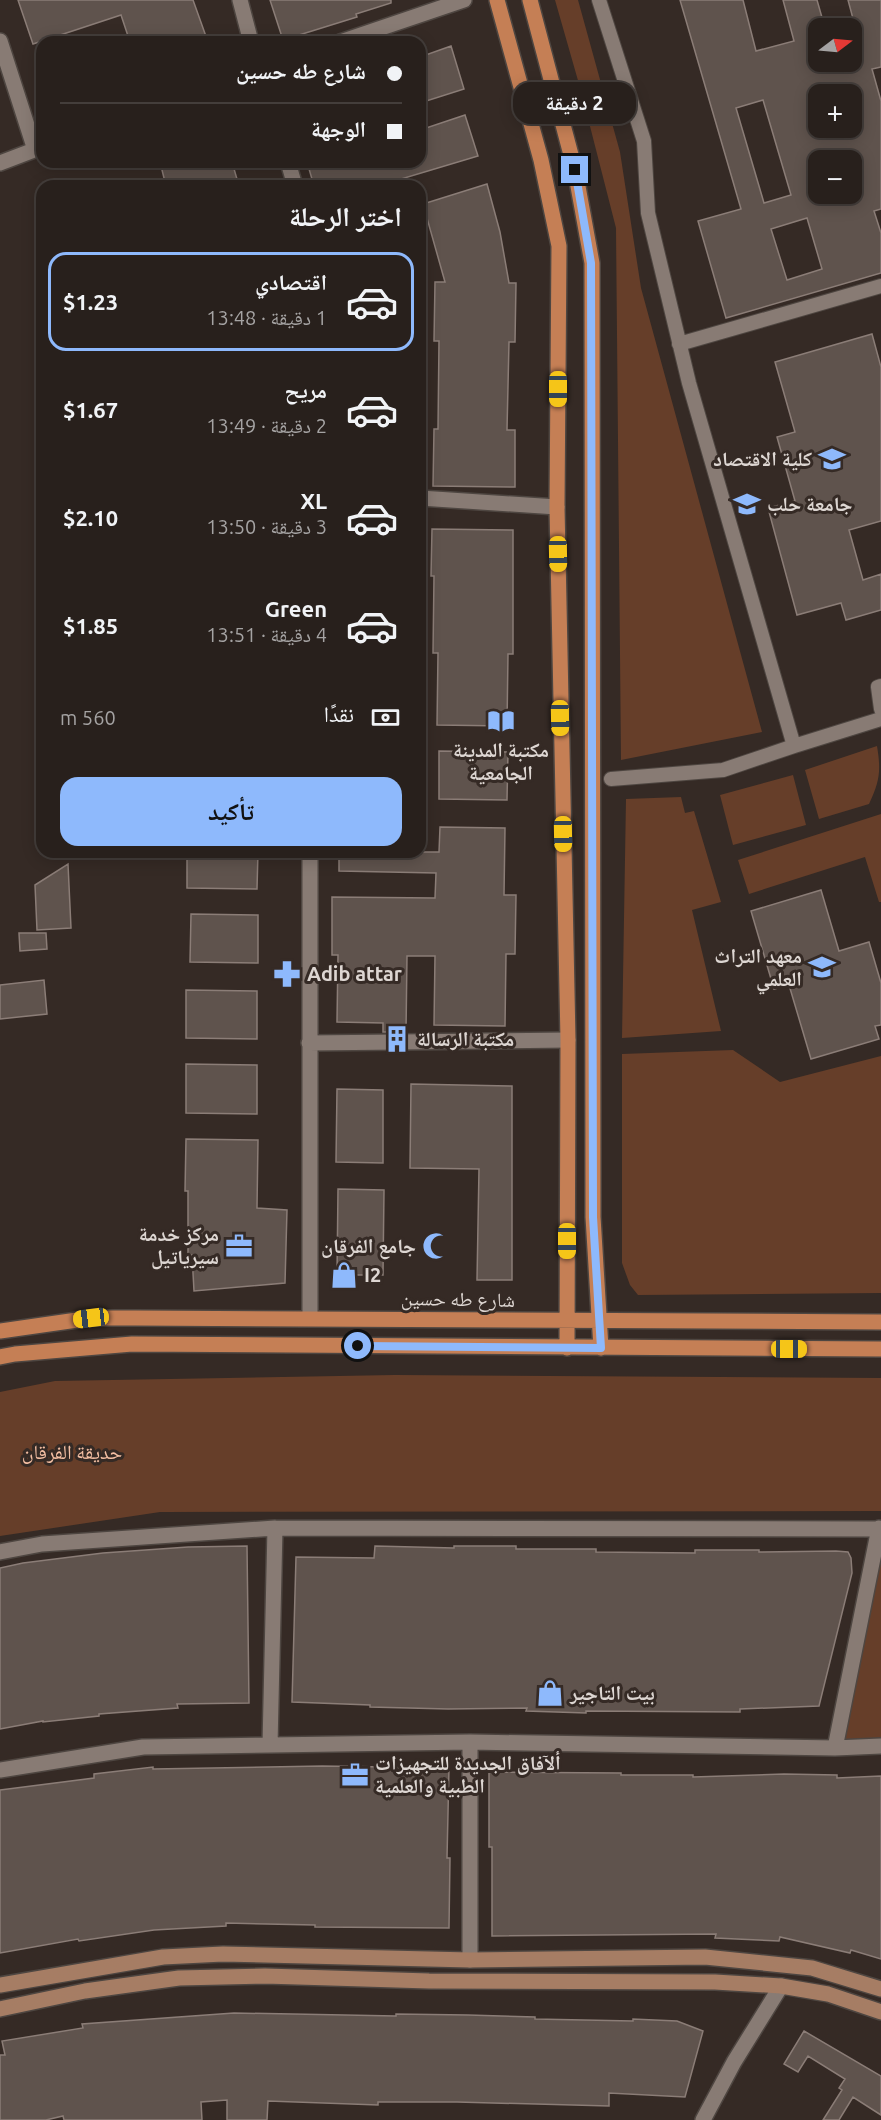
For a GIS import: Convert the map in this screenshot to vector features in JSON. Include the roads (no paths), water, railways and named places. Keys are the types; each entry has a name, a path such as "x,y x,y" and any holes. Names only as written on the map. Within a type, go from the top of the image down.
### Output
{"main road":[{"path":"497,0 541,160 559,246 557,507 568,1040 567,1348"},
{"path":"530,0 575,170 591,263 593,1217 601,1348"},
{"name":"شارع طه حسين","path":"0,1331 91,1318 310,1317 567,1322 881,1322"},
{"path":"0,1357 132,1344 881,1349"},
{"path":"0,1985 163,1957 224,1954 470,1960 705,1957 812,1968 881,1989"},
{"path":"0,2009 85,1991 179,1978 265,1976 526,1982 715,1982 781,1986 828,1994 881,2012"}],"street":[{"path":"240,0 250,36"},
{"path":"358,36 464,0"},
{"path":"599,0 644,141 648,213 688,383 794,746"},
{"path":"0,41 36,141"},
{"path":"0,163 36,150"},
{"path":"679,344 881,286"},
{"path":"426,498 557,507"},
{"path":"881,686 878,687 881,709"},
{"path":"611,779 723,770 881,719"},
{"path":"310,858 310,1317"},
{"path":"309,1043 568,1040"},
{"path":"270,1745 275,1528"},
{"path":"0,1552 42,1544 275,1528 880,1529 835,1748"},
{"path":"470,1742 470,1960"},
{"path":"0,1770 143,1747 470,1742 835,1748 881,1746"},
{"path":"526,1959 526,1982"},
{"path":"703,2120 734,2062 781,1986"}],"place":[{"name":"كلية الاقتصاد","path":"832,459"},
{"name":"جامعة حلب","path":"747,504"},
{"name":"مكتبة المدينة الجامعية","path":"501,721"},
{"name":"معهد التراث العلمي","path":"822,967"},
{"name":"Adib attar","path":"287,974"},
{"name":"مكتبة الرسالة","path":"397,1039"},
{"name":"مركز خدمة سيرياتيل","path":"239,1246"},
{"name":"جامع الفرقان","path":"436,1246"},
{"name":"I2","path":"344,1275"},
{"name":"بيت التاجير","path":"550,1693"},
{"name":"ألآفاق الجديدة للتجهيزات الطبية والعلمية","path":"355,1775"}],"park label":[{"name":"حديقة الفرقان","path":"72,1452"}]}
